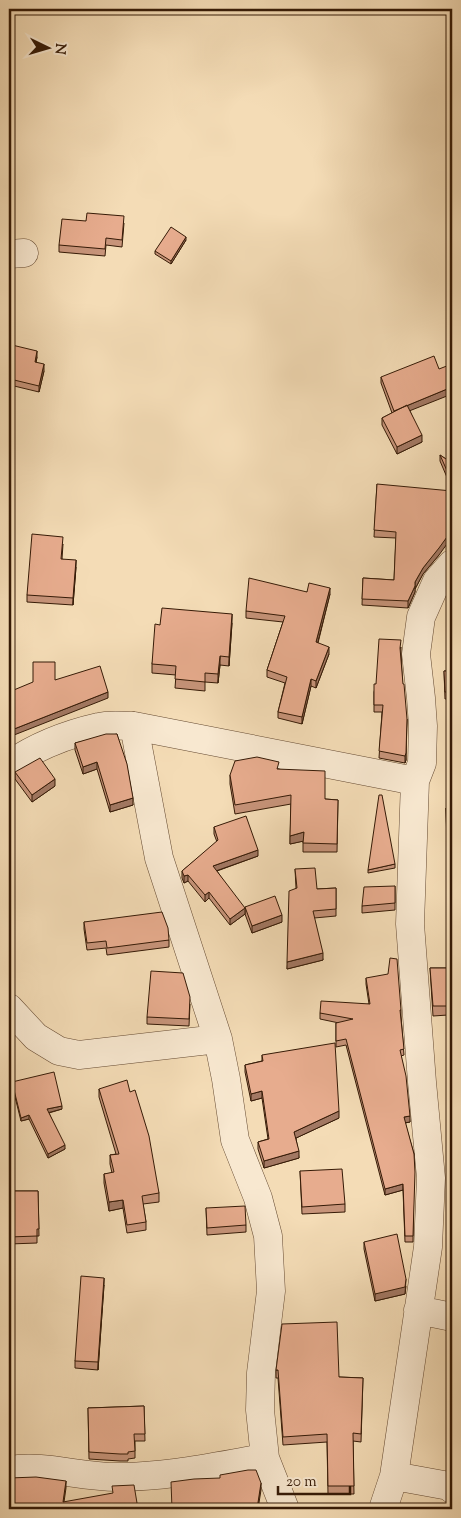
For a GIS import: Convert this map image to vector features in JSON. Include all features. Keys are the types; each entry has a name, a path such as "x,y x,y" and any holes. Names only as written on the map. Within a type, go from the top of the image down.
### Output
{"street":[{"path":"383,1509 394,1476 428,1247 431,1178 410,924 415,781 422,763 421,698 416,654 421,617 437,581 452,564"},
{"path":"9,765 60,739 101,726 134,726 415,781"},
{"path":"134,726 159,858 218,1039 235,1140 258,1198 268,1236 270,1291 261,1373 260,1410 265,1458 285,1509"},
{"path":"9,1008 36,1036 59,1051 79,1055 218,1039"},
{"path":"418,1310 452,1317"},
{"path":"9,1470 20,1468 54,1469 93,1476 120,1478 187,1472 265,1458"},
{"path":"394,1476 449,1486 452,1489"}],"building":[{"path":"87,213 124,216 122,240 106,238 105,249 59,245 62,219 86,221"},
{"path":"171,227 186,237 171,261 155,251"},
{"path":"12,345 37,351 35,362 44,364 39,386 10,379 9,384 9,358"},
{"path":"434,356 439,369 452,364 452,387 394,411 381,377"},
{"path":"407,405 422,435 397,447 382,418"},
{"path":"440,455 452,463 452,482"},
{"path":"377,484 452,491 452,530 423,568 408,601 362,599 363,578 394,580 396,532 374,530"},
{"path":"32,534 63,537 61,559 76,560 73,598 27,595"},
{"path":"249,578 307,592 309,583 330,588 316,642 329,647 316,681 311,679 302,717 278,712 287,677 267,670 285,616 246,611"},
{"path":"162,608 232,614 229,657 220,656 218,674 205,673 205,682 175,679 176,666 152,664 155,624 160,625"},
{"path":"379,639 401,640 400,648 407,719 405,756 379,751 383,705 374,705 374,684 376,684"},
{"path":"33,662 55,662 55,680 100,666 108,692 9,731 9,692 33,682"},
{"path":"444,671 452,671 452,692 445,692"},
{"path":"106,734 117,734 127,764 133,798 110,805 97,762 83,767 75,743"},
{"path":"257,757 279,762 277,769 325,771 325,799 338,800 337,844 303,843 304,832 290,836 291,795 235,805 230,775 235,761"},
{"path":"40,758 55,779 32,795 15,772"},
{"path":"379,795 382,795 395,864 368,870"},
{"path":"446,808 452,809 452,841 447,841"},
{"path":"246,816 258,850 213,866 245,908 230,919 209,892 205,895 188,875 184,876 182,871 218,840 214,827"},
{"path":"315,868 317,889 336,888 336,909 313,911 323,953 287,962 289,891 297,888 295,869"},
{"path":"395,886 395,903 362,906 364,887"},
{"path":"275,896 282,915 252,926 245,907"},
{"path":"162,912 168,928 169,940 107,948 106,941 87,943 84,922"},
{"path":"390,958 397,959 404,1049 400,1050 406,1076 410,1116 404,1117 414,1154 413,1236 405,1236 403,1184 385,1189 346,1039 336,1041 336,1023 353,1019 320,1013 321,1001 370,1004 366,978 388,974"},
{"path":"430,968 452,968 452,1051 448,1051 448,1006 433,1006"},
{"path":"151,971 183,973 190,997 189,1019 147,1017"},
{"path":"335,1043 339,1111 294,1132 299,1151 264,1161 258,1142 269,1139 262,1091 251,1094 245,1065 263,1061 262,1055"},
{"path":"54,1072 62,1106 47,1109 65,1145 48,1154 29,1115 21,1118 12,1082"},
{"path":"127,1080 130,1092 135,1090 149,1136 159,1193 142,1196 146,1222 127,1225 123,1200 109,1202 104,1174 114,1172 110,1155 119,1154 99,1089"},
{"path":"342,1169 345,1204 302,1207 300,1171"},
{"path":"9,1191 38,1191 39,1229 37,1229 37,1236 9,1237"},
{"path":"245,1206 246,1225 207,1228 206,1208"},
{"path":"397,1234 406,1279 405,1287 375,1294 364,1242"},
{"path":"81,1276 104,1278 98,1362 75,1361"},
{"path":"337,1322 339,1377 363,1378 361,1434 353,1433 354,1486 328,1486 327,1434 283,1437 278,1370 276,1370 282,1324"},
{"path":"144,1406 145,1434 134,1434 135,1451 128,1452 128,1454 89,1452 88,1408"},
{"path":"256,1470 261,1483 257,1509 172,1509 171,1482 220,1478 220,1475"},
{"path":"36,1477 66,1481 63,1502 113,1493 112,1486 134,1485 138,1509 9,1509 9,1478"}]}
